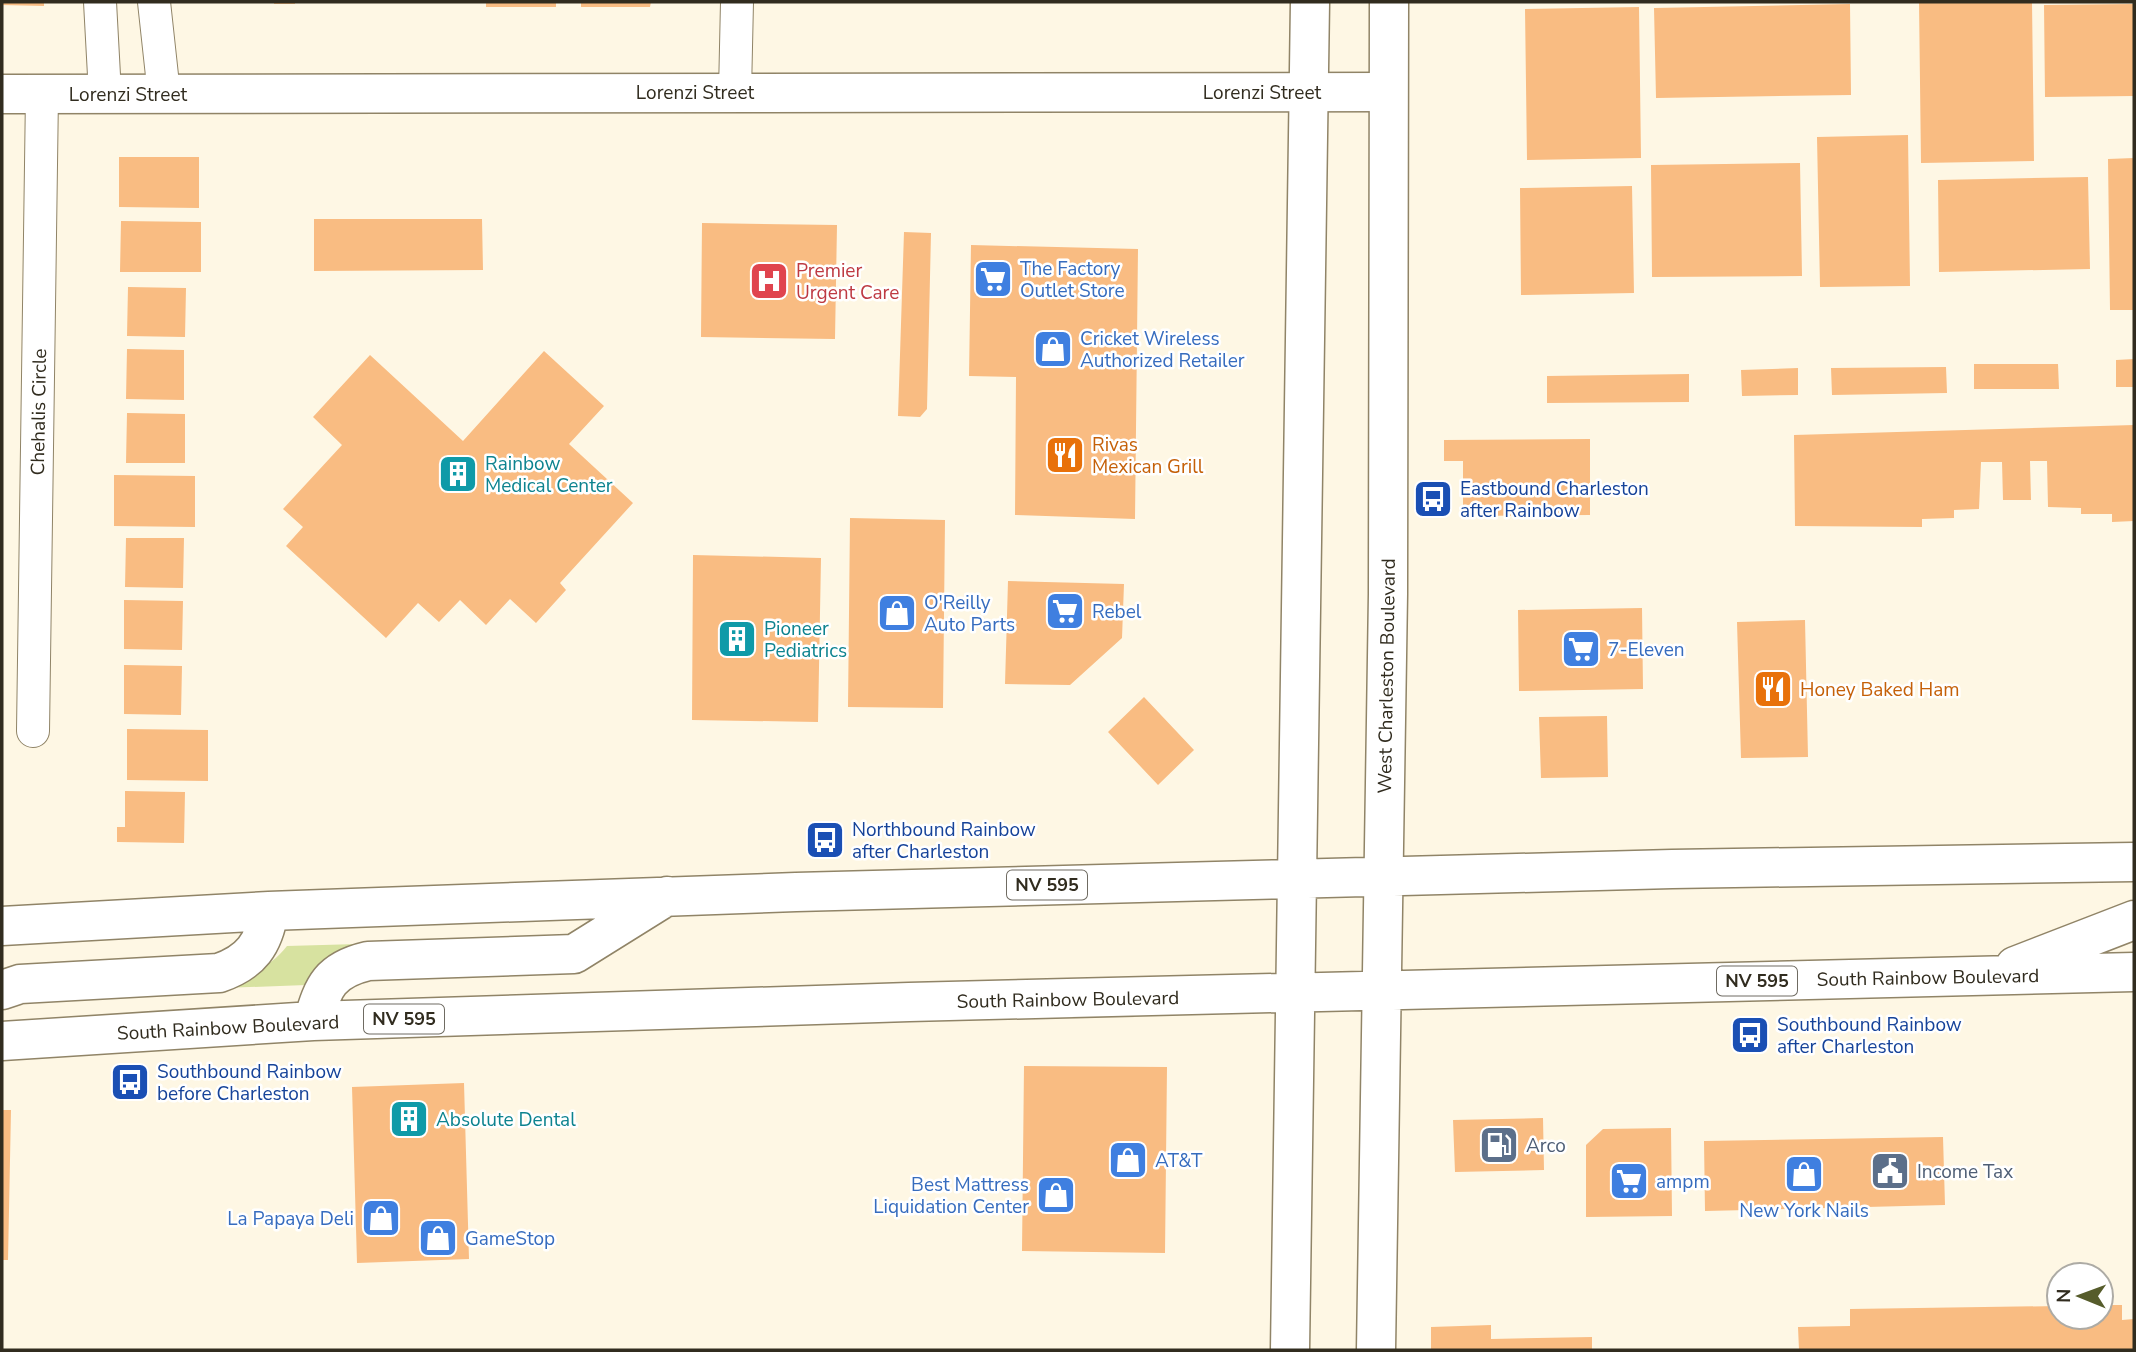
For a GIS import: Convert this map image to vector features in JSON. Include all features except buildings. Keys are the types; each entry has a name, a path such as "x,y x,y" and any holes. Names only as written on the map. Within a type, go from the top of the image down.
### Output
{"main road":[{"path":"1290,1350 1310,2"},
{"name":"West Charleston Boulevard","path":"1376,1350 1388,580 1390,2"},
{"name":"Lorenzi Street","path":"2,94 1388,92"},
{"name":"NV 595","path":"2,926 269,911 668,896 1382,876 2134,862"},
{"path":"313,1021 324,988 335,974 351,965 368,961 575,954 668,896"},
{"path":"2,990 20,984 219,973 250,958 260,944 269,911"},
{"path":"1990,975 2134,920"},
{"name":"South Rainbow Boulevard","path":"2,1041 313,1021 897,1003 2134,972"}],"street":[{"path":"100,2 105,94"},
{"path":"155,2 164,94"},
{"path":"736,92 737,2"},
{"name":"Chehalis Circle","path":"33,731 42,94"}],"green space":[{"path":"442,938 447,941 306,985 144,991 240,978 273,960 287,946 429,942"}],"place":[{"name":"The Factory Outlet Store","path":"993,279"},
{"name":"Premier Urgent Care","path":"769,281"},
{"name":"Cricket Wireless Authorized Retailer","path":"1053,349"},
{"name":"Rivas Mexican Grill","path":"1065,455"},
{"name":"Rainbow Medical Center","path":"458,474"},
{"name":"Eastbound Charleston after Rainbow","path":"1433,499"},
{"name":"Rebel","path":"1065,611"},
{"name":"O'Reilly Auto Parts","path":"897,613"},
{"name":"Pioneer Pediatrics","path":"737,639"},
{"name":"7-Eleven","path":"1581,649"},
{"name":"Honey Baked Ham","path":"1773,689"},
{"name":"Northbound Rainbow after Charleston","path":"825,840"},
{"name":"Southbound Rainbow after Charleston","path":"1750,1035"},
{"name":"Southbound Rainbow before Charleston","path":"130,1082"},
{"name":"Absolute Dental","path":"409,1119"},
{"name":"Arco","path":"1499,1145"},
{"name":"AT&T","path":"1128,1160"},
{"name":"Income Tax","path":"1890,1171"},
{"name":"New York Nails","path":"1804,1174"},
{"name":"ampm","path":"1629,1181"},
{"name":"Best Mattress Liquidation Center","path":"1056,1195"},
{"name":"La Papaya Deli","path":"381,1218"},
{"name":"GameStop","path":"438,1238"}]}
